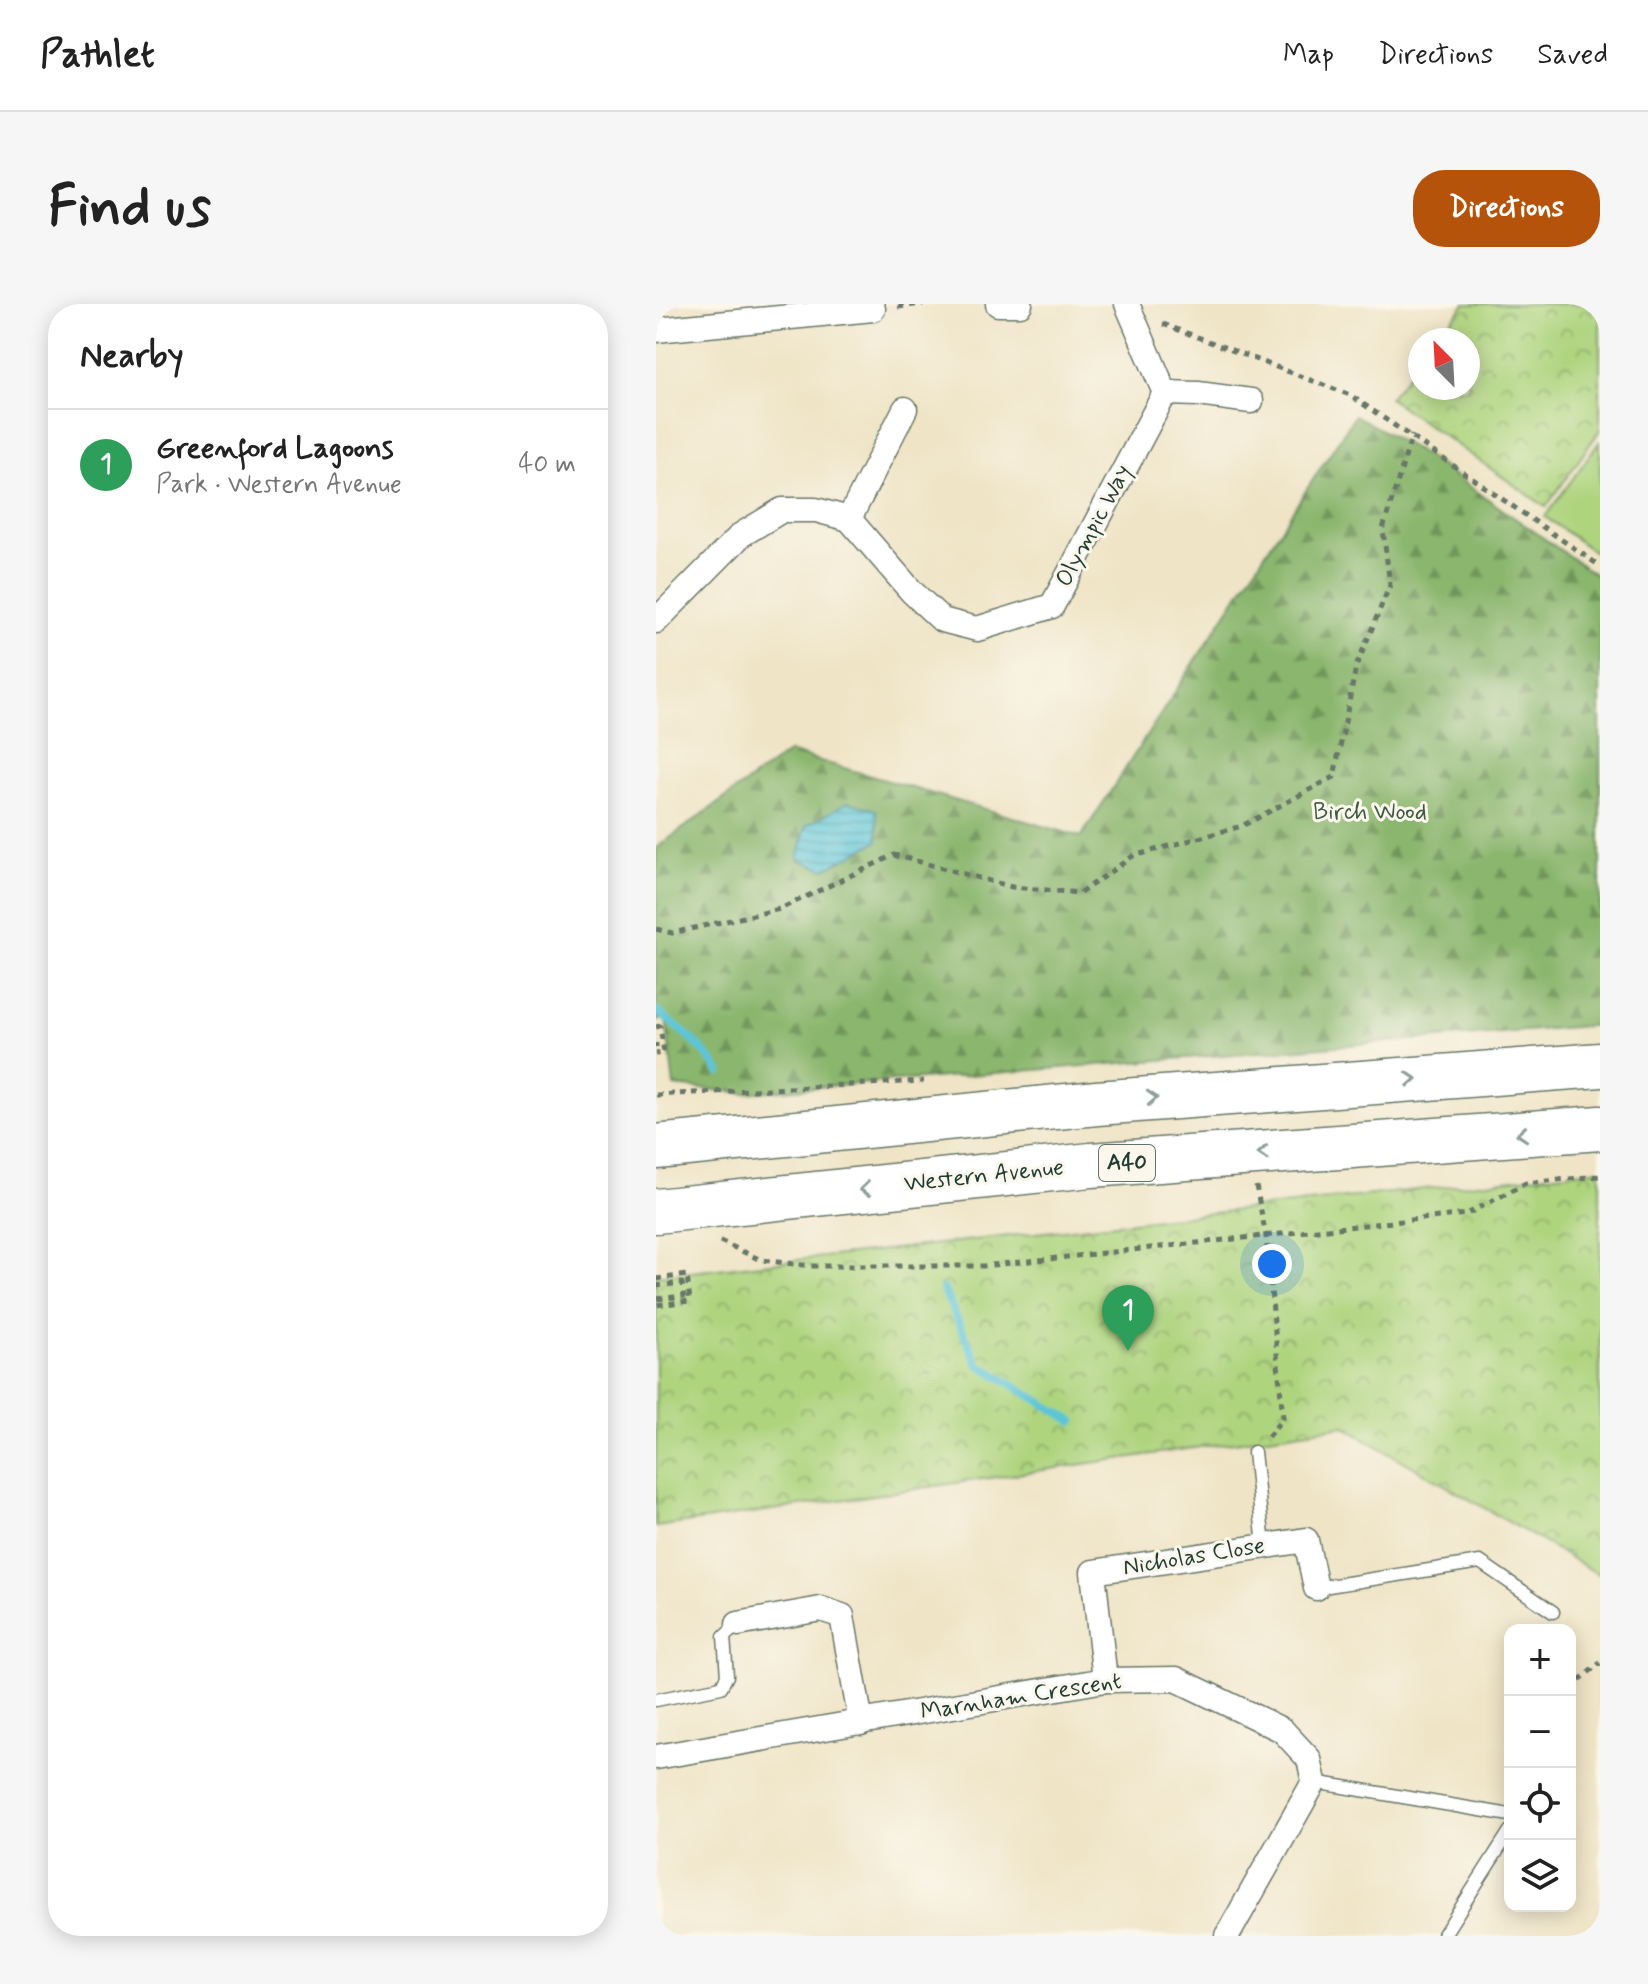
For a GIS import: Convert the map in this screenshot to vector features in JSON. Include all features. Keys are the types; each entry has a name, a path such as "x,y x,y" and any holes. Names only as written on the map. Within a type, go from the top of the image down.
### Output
{"highway":[{"path":"656,1147 1097,1103 1600,1065"},
{"path":"656,1120 1097,1103"},
{"name":"Western Avenue","path":"656,1211 1091,1165 1600,1128"}],"street":[{"path":"998,304 1020,304"},
{"path":"1127,304 1165,393 1251,401"},
{"path":"656,330 873,309"},
{"name":"Olympic Way","path":"849,519 912,592 942,620 977,629 1052,606 1165,393"},
{"path":"661,608 741,535 782,510 816,510 849,519 905,409"},
{"name":"Nicholas Close","path":"1105,1680 1093,1572 1306,1540 1316,1588"},
{"path":"738,1624 821,1609 842,1616 861,1723"},
{"name":"Marnham Crescent","path":"656,1757 1105,1680 1176,1679 1282,1730 1309,1759 1314,1782"},
{"path":"1227,1936 1301,1810 1314,1782"}],"lane":[{"path":"1254,1452 1264,1546"},
{"path":"1316,1588 1480,1562 1553,1612"},
{"path":"656,1700 721,1687 727,1676 724,1637 738,1624"},
{"path":"1314,1782 1504,1814"},
{"path":"1443,1936 1504,1840"}],"path":[{"path":"1154,321 1350,395 1600,566"},
{"path":"656,929 672,933 780,909 894,855 1012,887 1080,893 1133,856 1242,826 1334,777 1356,667 1390,585 1383,529 1412,435"},
{"path":"656,1027 660,1026 664,1053 656,1054"},
{"path":"719,1240 761,1260 811,1266 983,1266 1467,1214 1526,1183 1600,1176"},
{"path":"1254,1178 1266,1236 1283,1418 1254,1452"},
{"path":"656,1279 687,1275 690,1301 656,1302"},
{"path":"656,1286 682,1283 684,1296 656,1302"},
{"path":"1576,1683 1600,1663"}],"green space":[{"path":"1465,304 1600,304 1600,430 1546,507 1389,398 1408,375 1408,400 1480,400 1480,328 1446,328"},
{"name":"Birch Wood","path":"1355,415 1428,457 1600,578 1600,1025 744,1093 674,1086 666,1019 656,1020 656,848 789,752 1081,837"},
{"path":"1600,441 1600,556 1545,517"},
{"path":"1600,1169 1600,1575 1343,1426 656,1527 656,1276"}],"water":[{"path":"848,802 876,810 878,841 825,869 798,859 806,826"}],"waterway":[{"path":"656,1011 699,1046 720,1072"},
{"path":"943,1289 978,1364 1073,1421"}],"place":[{"name":"Greenford Lagoons","path":"1128,1351"}]}
